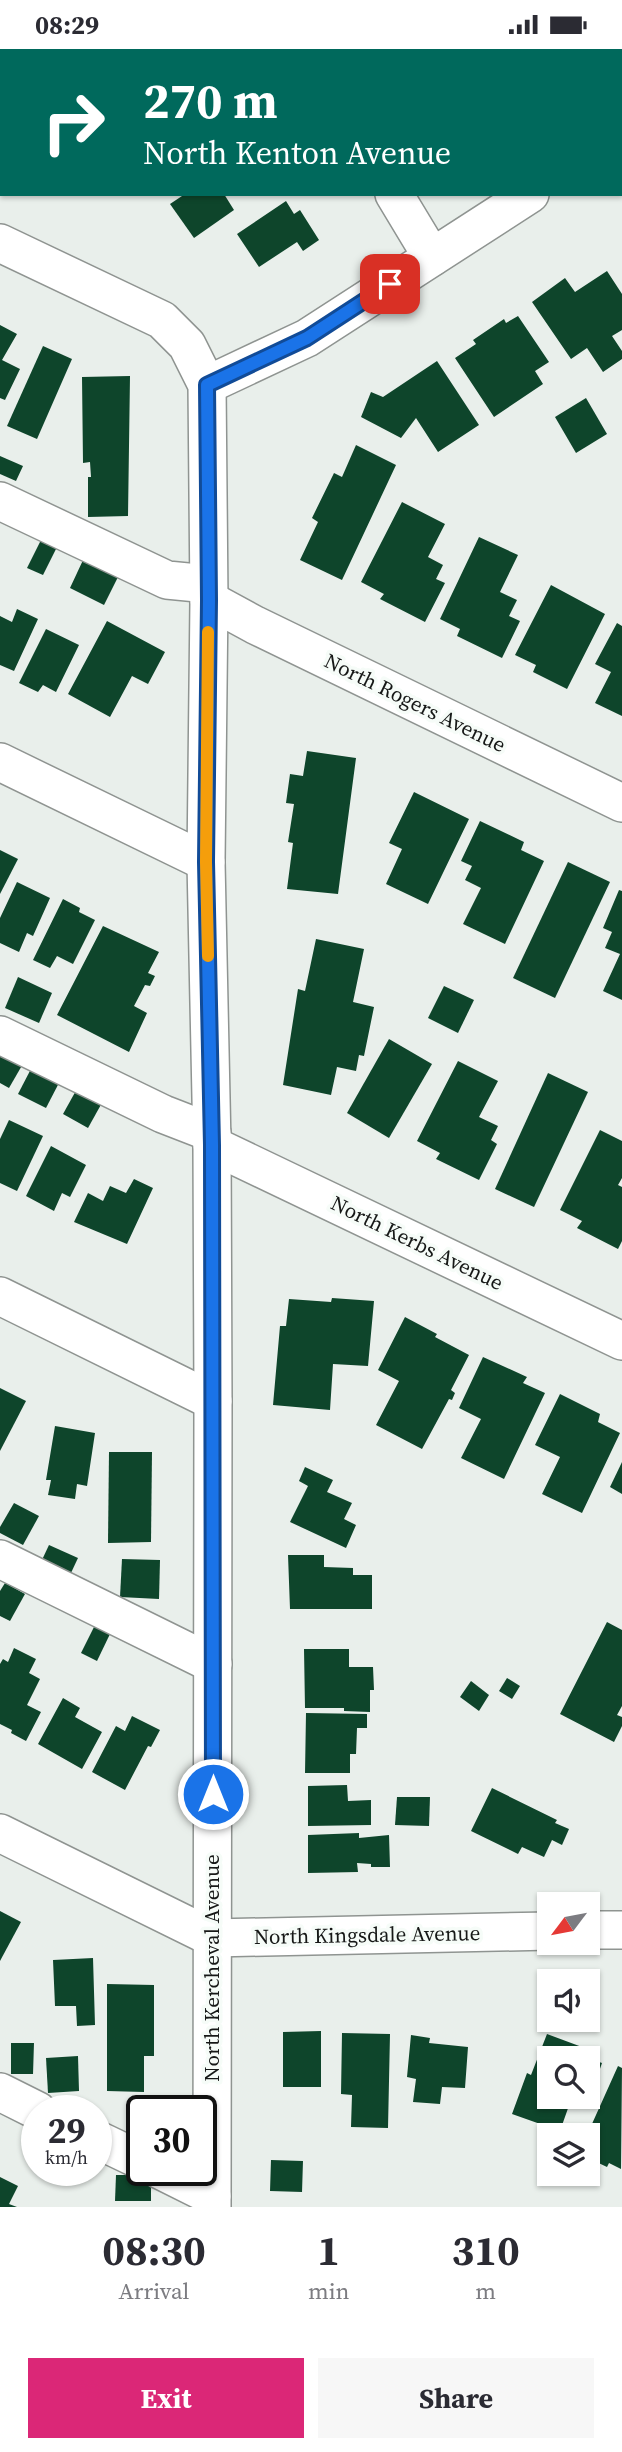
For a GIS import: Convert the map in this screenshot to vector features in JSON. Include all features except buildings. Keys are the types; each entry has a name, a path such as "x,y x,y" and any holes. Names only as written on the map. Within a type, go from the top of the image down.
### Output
{"street":[{"path":"395,196 432,257"},
{"path":"0,243 162,320 187,345 207,385 307,338 527,196"},
{"name":"North Kercheval Avenue","path":"207,385 206,862 212,1139 213,1401 212,2201"},
{"path":"0,501 167,580 208,592"},
{"name":"North Rogers Avenue","path":"208,592 255,625 622,803"},
{"path":"0,762 206,862"},
{"name":"North Kerbs Avenue","path":"0,1035 622,1341"},
{"path":"0,1296 213,1401"},
{"path":"0,1559 213,1664"},
{"name":"North Kingsdale Avenue","path":"0,1833 213,1938 537,1931"},
{"path":"0,2092 21,2102"},
{"path":"187,2186 212,2201"}],"slow traffic":[{"path":"208,632 208,956"}],"route":[{"path":"213,1794 212,1145 206,862 209,600 207,385 307,338 390,284"}]}
